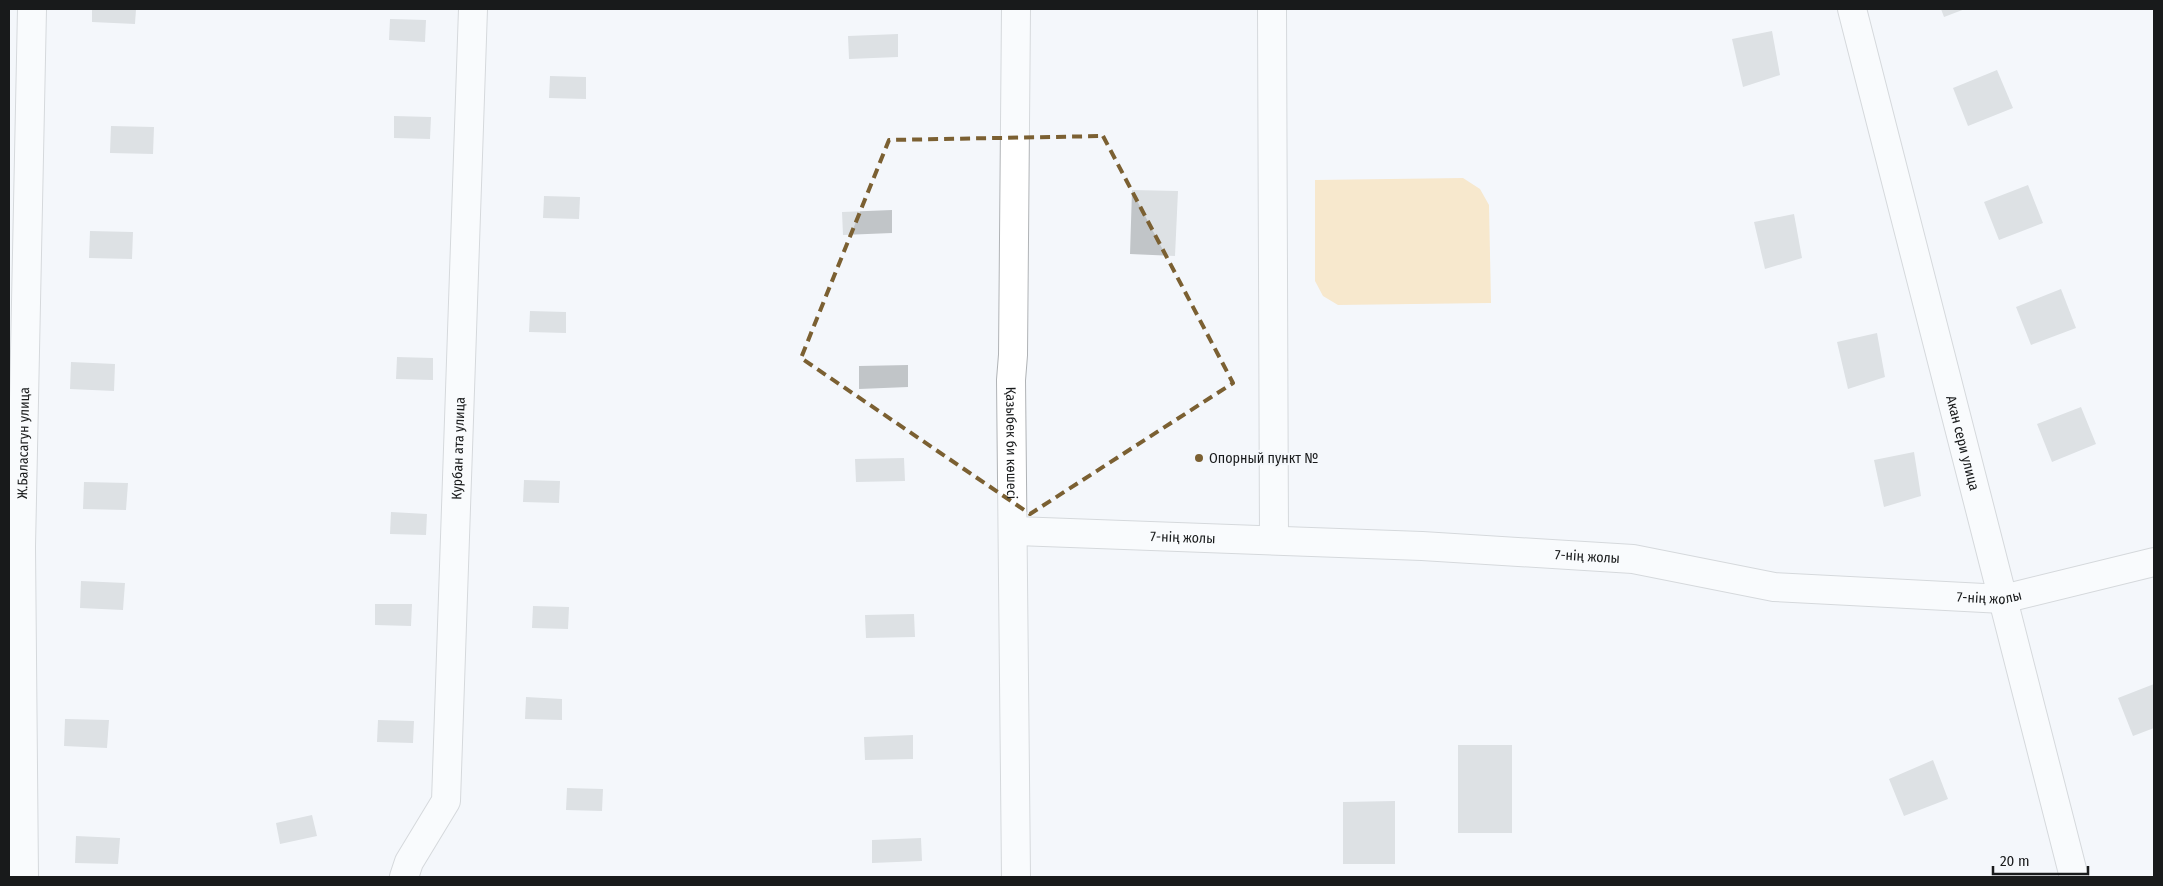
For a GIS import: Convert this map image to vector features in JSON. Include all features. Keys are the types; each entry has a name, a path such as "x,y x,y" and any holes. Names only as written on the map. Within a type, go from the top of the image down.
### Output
{"street":[{"name":"Ж.Баласагун улица","path":"24,877 21,547 32,9"},
{"name":"Курбан ата улица","path":"404,877 409,862 446,801 473,9"},
{"name":"Қазыбек би көшесі","path":"1016,9 1013,355 1011,380 1016,877"},
{"path":"1272,9 1274,540"},
{"name":"Акан сери улица","path":"1852,9 2074,877"},
{"name":"7-нің жолы","path":"1013,531 1422,546 1633,559 1774,587 2003,599 2154,562"}],"highlighted area":[{"path":"1103,136 1233,383 1030,514 801,358 889,140"}],"shaded area":[{"path":"1463,178 1480,189 1489,205 1491,303 1338,305 1323,296 1315,281 1315,180"}],"building":[{"path":"92,9 136,9 135,24 92,22"},
{"path":"1941,9 1965,9 1944,17"},
{"path":"390,19 426,20 425,42 389,40"},
{"path":"1772,31 1780,75 1743,87 1732,39"},
{"path":"898,34 898,57 849,59 848,36"},
{"path":"1997,70 2013,108 1968,126 1953,88"},
{"path":"550,76 586,77 586,99 549,98"},
{"path":"394,116 431,117 430,139 394,138"},
{"path":"111,126 154,127 153,154 110,153"},
{"path":"2028,185 2043,223 1999,240 1984,202"},
{"path":"1132,190 1178,191 1175,256 1130,254"},
{"path":"544,196 580,197 579,219 543,218"},
{"path":"892,210 892,233 843,235 842,212"},
{"path":"1794,214 1802,258 1765,269 1754,222"},
{"path":"90,231 133,232 132,259 89,258"},
{"path":"2061,289 2076,328 2031,345 2016,307"},
{"path":"530,311 566,312 566,333 529,332"},
{"path":"1877,333 1885,377 1848,389 1837,342"},
{"path":"397,357 433,358 433,380 396,379"},
{"path":"71,362 115,364 114,391 70,389"},
{"path":"908,365 908,387 859,389 859,366"},
{"path":"2081,407 2096,444 2052,462 2037,424"},
{"path":"1914,452 1921,496 1884,507 1874,460"},
{"path":"904,458 905,481 856,482 855,459"},
{"path":"524,480 560,481 559,503 523,502"},
{"path":"84,482 128,483 126,510 83,509"},
{"path":"391,512 427,514 426,535 390,534"},
{"path":"81,581 125,583 123,610 80,608"},
{"path":"375,604 412,604 411,626 375,625"},
{"path":"533,606 569,607 568,629 532,628"},
{"path":"914,614 915,637 866,638 865,615"},
{"path":"2154,684 2154,728 2133,736 2118,698"},
{"path":"526,697 562,699 562,720 525,719"},
{"path":"65,719 109,720 107,748 64,746"},
{"path":"378,720 414,721 413,743 377,742"},
{"path":"913,735 913,759 865,760 864,737"},
{"path":"1458,745 1512,745 1512,833 1458,833"},
{"path":"1933,760 1948,799 1904,816 1889,779"},
{"path":"567,788 603,789 602,811 566,810"},
{"path":"1395,801 1395,864 1343,864 1343,802"},
{"path":"312,815 317,836 280,844 276,823"},
{"path":"76,836 120,838 118,864 75,863"},
{"path":"921,838 922,861 872,863 872,840"}],"place":[{"name":"Опорный пункт №","path":"1199,458"}]}
